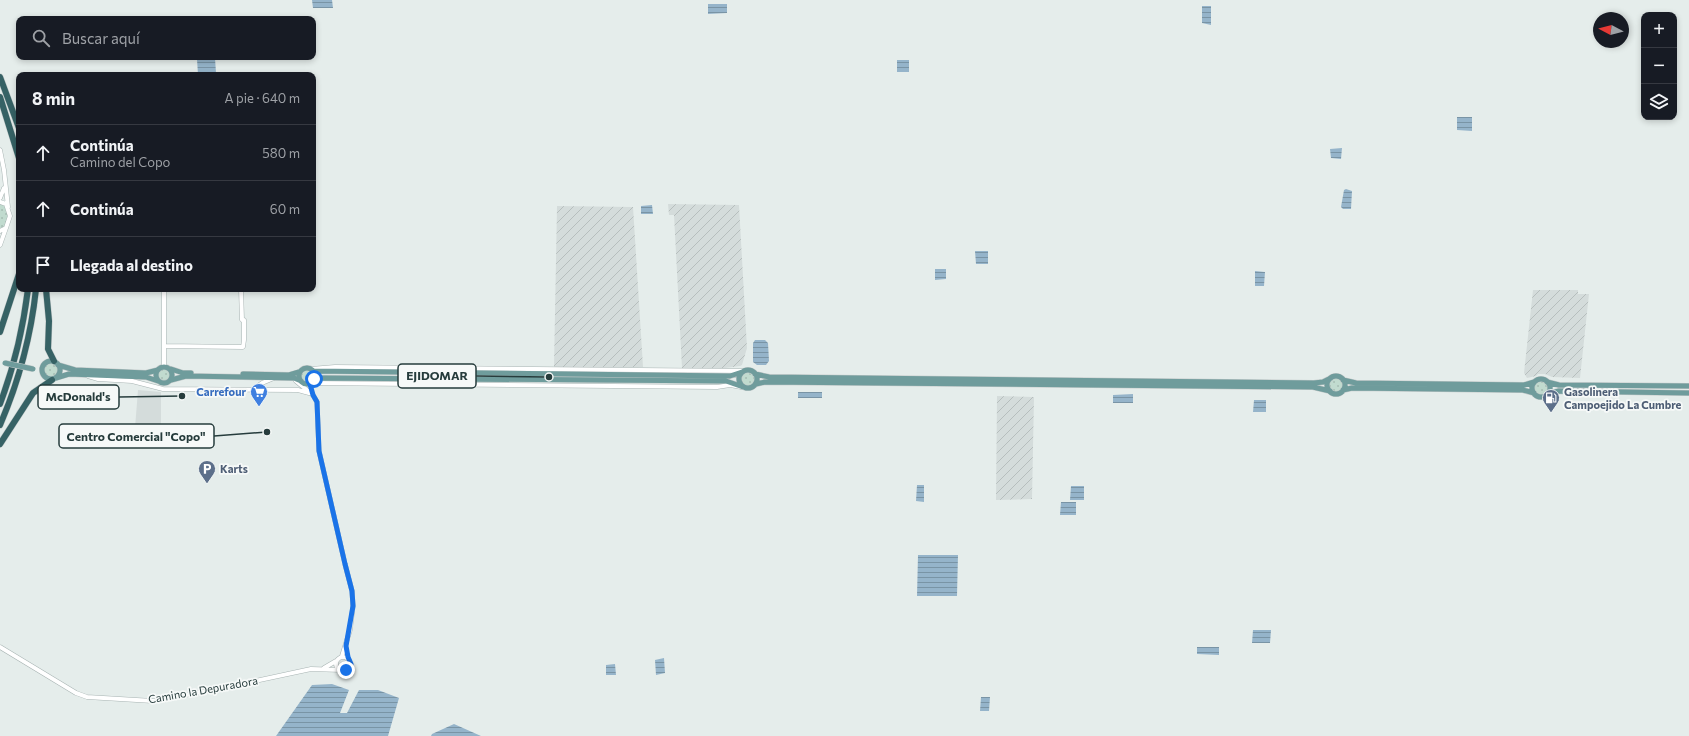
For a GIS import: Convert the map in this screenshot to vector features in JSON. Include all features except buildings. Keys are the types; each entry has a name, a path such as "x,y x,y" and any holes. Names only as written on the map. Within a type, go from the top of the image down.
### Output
{"highway":[{"path":"0,77 16,120"},
{"path":"0,97 16,148"},
{"path":"0,332 16,283"},
{"path":"0,404 11,375 20,339 28,292"},
{"path":"0,425 13,392 22,363 31,326 36,292"},
{"path":"46,292 48,349 56,363"},
{"path":"0,444 33,393 54,379"}],"main road":[{"path":"3,363 34,369 40,368 46,362 56,363 75,370 146,373 164,367 183,373 289,375 300,372 306,368 312,370 722,376 730,376 743,371 751,370 757,379 756,384"},
{"path":"54,379 60,374 56,363"},
{"path":"42,365 41,370 43,376"},
{"path":"34,369 47,379 54,379 68,374 146,378 158,380 165,384 171,380 186,376 294,378 308,383 332,378 726,381 752,388 756,384 765,382 1313,387 1336,394 1352,388 1523,390 1542,396 1559,391 1689,393"},
{"path":"171,369 173,375 171,380"},
{"path":"158,370 156,375 158,380"},
{"path":"308,383 312,370"},
{"path":"743,371 739,380 745,387"},
{"path":"300,372 299,377 308,383"},
{"path":"755,374 769,377 1306,383 1323,382 1336,377 1356,383 1524,385 1541,379 1559,385 1689,386"},
{"path":"1330,391 1328,383 1331,378"},
{"path":"1343,380 1345,385 1344,390"},
{"path":"1534,382 1532,387 1534,393"},
{"path":"1547,382 1549,386 1547,394"}],"street":[{"path":"0,150 10,216 0,245"},
{"path":"0,198 5,184"},
{"path":"0,202 6,204 8,207"},
{"path":"0,231 6,228"},
{"path":"164,292 164,367"},
{"path":"164,346 243,347 244,320 242,320 242,292"},
{"path":"84,375 98,379 132,381 163,389 298,390 313,395"},
{"path":"254,390 262,383 274,378"},
{"path":"288,378 298,382 308,383 317,402 319,451 352,591 353,606 346,646 342,656 336,661 337,666 341,670 346,670 350,667 350,660 346,646"},
{"name":"Camino la Depuradora","path":"0,647 76,693 87,697 101,698 153,701 311,669 322,668 341,670"},
{"path":"342,656 348,657"},
{"name":"Camino la Depuradora","path":"322,668 336,661"}],"shaded area":[{"path":"668,204 739,205 747,348 742,365 740,366 725,368 682,368 674,215 669,215"},
{"path":"557,206 633,207 643,367 554,367"},
{"path":"1533,290 1578,290 1578,294 1589,294 1580,378 1552,377 1545,374 1538,374 1527,378 1524,373"},
{"path":"138,390 161,392 161,428 135,428"},
{"path":"997,396 1034,397 1032,499 996,500"}],"green space":[{"path":"0,203 5,205 9,216 6,227 0,230"},
{"path":"50,362 56,364 58,370 56,376 50,378 44,376 42,370 44,364"},
{"path":"164,368 169,370 171,375 169,380 164,382 159,380 157,375 159,370"},
{"path":"304,369 310,369 314,373 314,379 310,383 304,383 300,379 300,373"},
{"path":"748,371 754,373 756,379 754,385 748,387 742,385 740,379 742,373"},
{"path":"1333,378 1339,378 1343,382 1343,388 1339,392 1333,392 1329,388 1329,382"},
{"path":"1538,381 1544,381 1548,385 1548,391 1544,395 1538,395 1534,391 1534,385"}],"water":[{"path":"312,0 332,0 333,8 313,8"},
{"path":"708,4 727,4 727,13 708,14"},
{"path":"1202,6 1211,6 1211,25 1202,23"},
{"path":"197,60 215,60 216,72 198,72"},
{"path":"897,60 909,60 909,72 897,72"},
{"path":"1457,117 1472,117 1472,131 1457,130"},
{"path":"1342,148 1341,159 1331,158 1330,149"},
{"path":"1346,189 1352,191 1351,209 1343,209 1341,207 1344,190"},
{"path":"652,205 653,214 641,214 641,206"},
{"path":"975,251 988,251 988,264 976,264"},
{"path":"935,269 946,269 946,279 935,280"},
{"path":"1255,271 1265,272 1264,286 1255,286"},
{"path":"755,340 765,340 768,343 769,361 766,365 757,365 753,362 753,343"},
{"path":"798,392 822,392 822,398 798,398"},
{"path":"1133,394 1133,403 1113,403 1113,395"},
{"path":"1254,400 1266,400 1266,412 1253,412"},
{"path":"917,485 924,485 924,502 916,501"},
{"path":"1071,486 1084,486 1084,500 1070,500"},
{"path":"1061,502 1076,502 1076,515 1060,515"},
{"path":"918,555 958,555 957,596 917,596"},
{"path":"1253,630 1271,630 1270,643 1252,643"},
{"path":"1197,647 1219,647 1219,655 1197,654"},
{"path":"664,658 665,673 656,675 655,660"},
{"path":"615,664 616,675 606,675 606,665"},
{"path":"332,684 349,690 340,713 347,713 359,690 378,690 399,698 388,736 276,736 312,685"},
{"path":"981,697 990,697 989,711 980,711"},
{"path":"454,724 481,736 431,736 432,734"}],"place":[{"name":"EJIDOMAR","path":"549,377"},
{"name":"McDonald's","path":"182,396"},
{"name":"Carrefour","path":"259,407"},
{"name":"Gasolinera Campoejido La Cumbre","path":"1551,413"},
{"name":"Centro Comercial \"Copo\"","path":"267,432"},
{"name":"Karts","path":"207,484"}],"route":[{"path":"314,379 310,384 317,402 319,451 353,599 350,630 346,646 351,664 349,669 346,670"}]}
